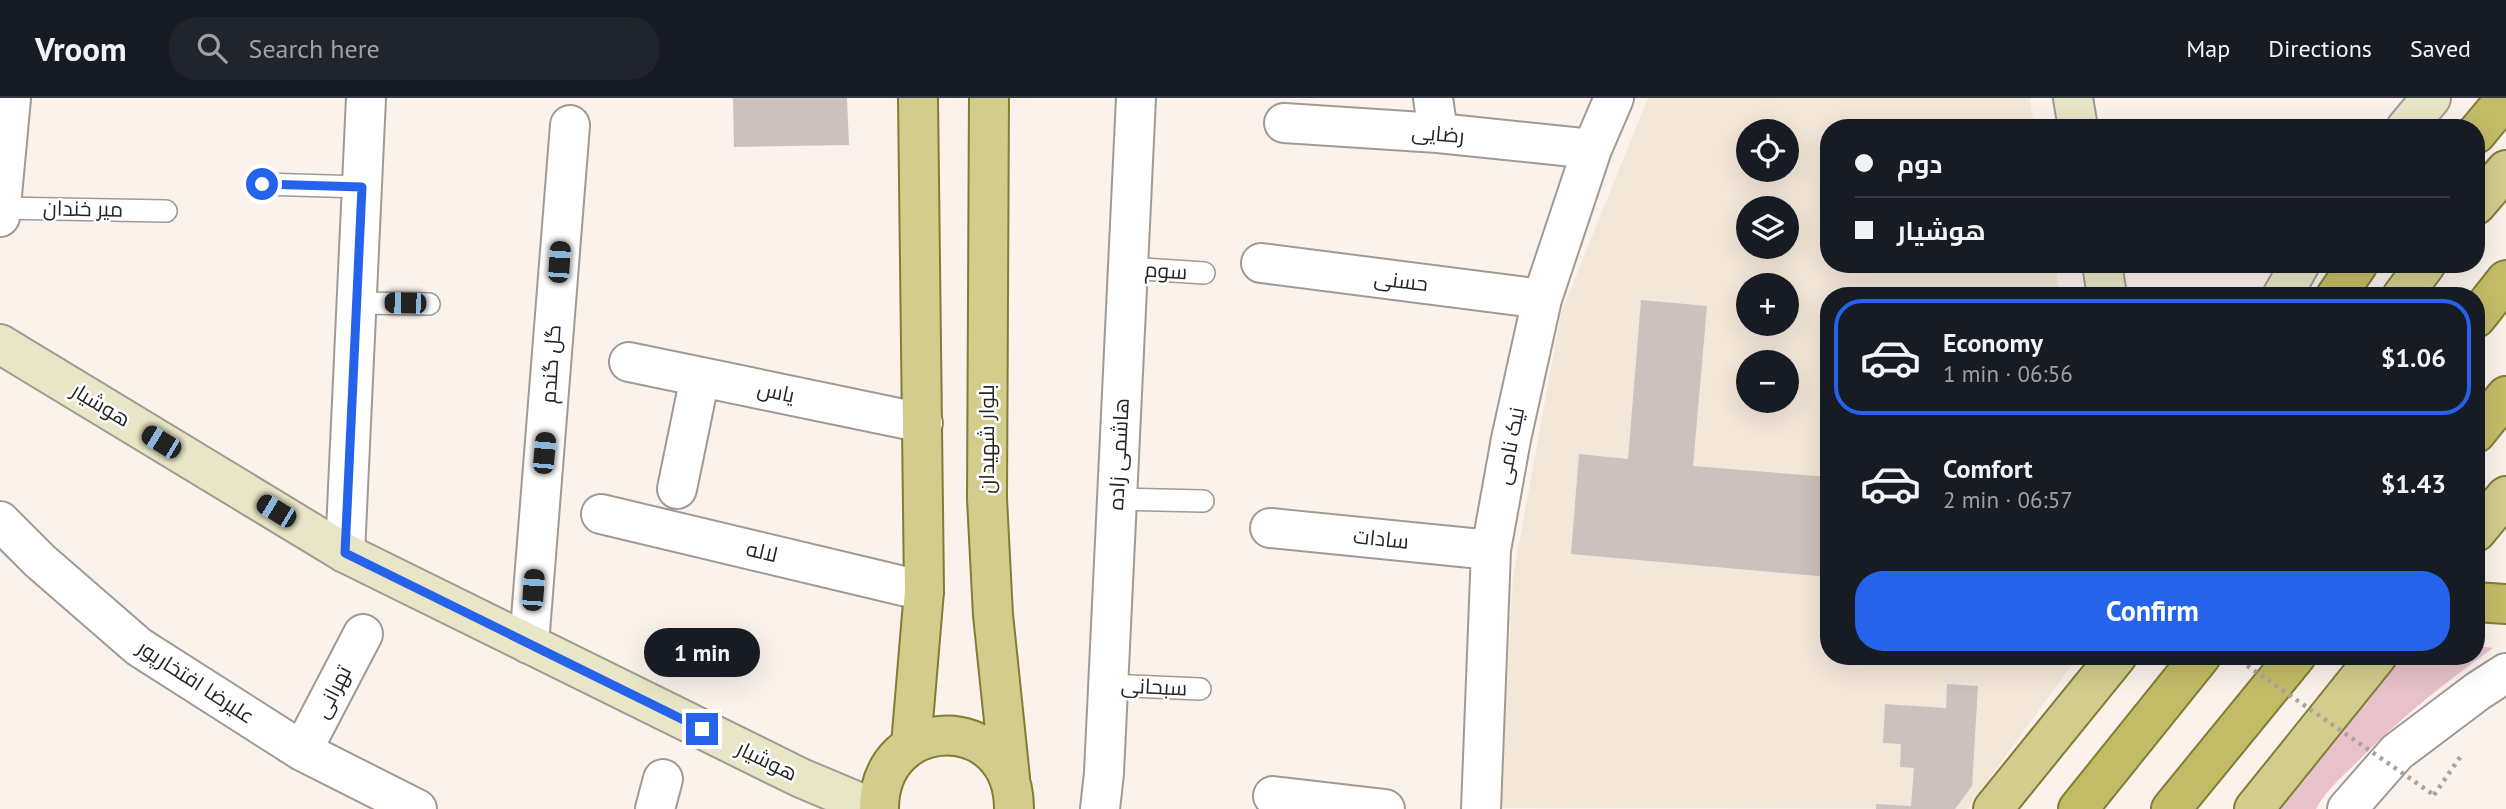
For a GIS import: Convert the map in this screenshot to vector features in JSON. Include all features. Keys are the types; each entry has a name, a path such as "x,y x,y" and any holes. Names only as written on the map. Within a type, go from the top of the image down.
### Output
{"highway":[{"path":"2485,123 2506,98"},
{"path":"2485,307 2506,280"},
{"path":"2485,422 2506,396"},
{"path":"2485,603 2506,604"},
{"path":"2078,809 2195,665"},
{"path":"2171,809 2289,665"}],"main road":[{"path":"911,745 924,590 918,98"},
{"name":"بلوار شهیدان","path":"989,98 987,499 992,604 1012,794"},
{"path":"2073,98 2076,119"},
{"path":"2414,119 2431,98"},
{"path":"2485,194 2506,170"},
{"name":"هوشیار","path":"0,344 345,553 801,778 877,809"},
{"path":"2485,521 2506,496"},
{"path":"1993,809 2110,665"},
{"path":"2254,809 2370,665"},
{"path":"877,809 884,775 895,758 911,745 930,736 950,734 971,738 988,748 1003,764 1012,794"}],"street":[{"path":"0,217 10,98"},
{"path":"345,553 366,98"},
{"name":"هاشمی زاده","path":"1100,809 1104,773 1136,98"},
{"name":"نیک نامی","path":"1481,809 1491,550 1511,439 1542,299 1592,149 1614,98"},
{"name":"رضایی","path":"1284,123 1435,116 1592,149"},
{"name":"گل گندم","path":"529,644 570,125"},
{"name":"حسنی","path":"1261,263 1542,299"},
{"name":"یاس","path":"629,362 923,422"},
{"path":"677,489 700,377"},
{"name":"لاله","path":"601,514 924,590"},
{"name":"علیرضا افتخارپور","path":"0,521 40,561 139,647 302,751 417,809"},
{"name":"سادات","path":"1270,528 1491,550"},
{"name":"تهرانی","path":"302,751 363,634"},
{"path":"2347,809 2397,752 2506,673"},
{"path":"1273,796 1385,809"}],"lane":[{"path":"262,184 362,187"},
{"name":"میر خندان","path":"1,208 166,211"},
{"name":"سوم","path":"1128,268 1204,274"},
{"path":"357,303 429,304"},
{"path":"1116,499 1203,501"},
{"name":"سبحانی","path":"1108,685 1200,690"}],"path":[{"path":"2246,665 2434,795"}],"shaded area":[{"path":"1648,98 2030,98 2033,119 1820,119 1820,273 2056,273 2059,287 1820,287 1820,665 2071,665 1967,809 1500,808 1513,577 1561,313"},
{"path":"2396,665 2470,665 2391,729 2336,783 2316,809 2281,809"}],"building":[{"path":"733,98 847,98 849,145 734,147"},
{"path":"1641,300 1707,306 1693,466 1820,476 1820,576 1571,554 1579,454 1628,459"},
{"path":"1947,684 1978,686 1972,786 1955,809 1876,809 1876,804 1911,806 1914,768 1900,767 1901,744 1883,743 1885,704 1946,708"}],"route":[{"path":"262,184 362,187 345,553 702,729"}]}
